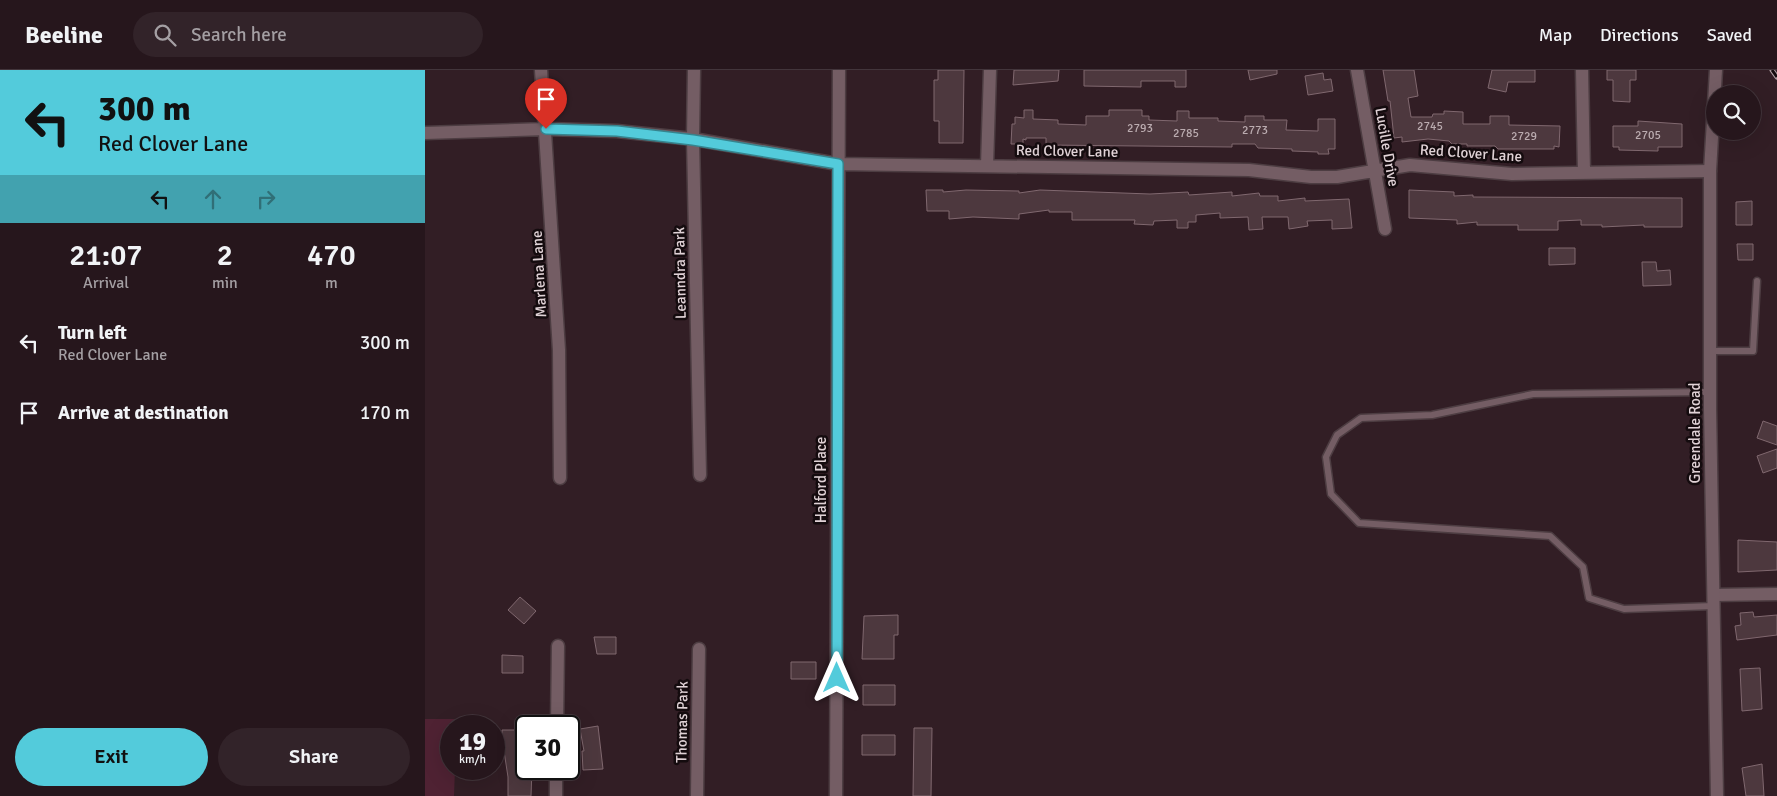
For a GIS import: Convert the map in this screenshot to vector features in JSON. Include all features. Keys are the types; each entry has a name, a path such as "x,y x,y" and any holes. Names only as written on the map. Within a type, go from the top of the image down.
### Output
{"street":[{"name":"Marlena Lane","path":"541,70 541,101 546,129 559,350 560,478"},
{"name":"Leanndra Park","path":"693,70 700,475"},
{"name":"Halford Place","path":"836,796 839,70"},
{"path":"987,166 990,70"},
{"name":"Lucille Drive","path":"1357,70 1385,229"},
{"path":"1582,70 1584,172"},
{"name":"Greendale Road","path":"1716,70 1710,171 1717,796"},
{"name":"Red Clover Lane","path":"425,132 546,129 617,131 693,140 838,164 1249,170 1337,178 1410,165 1511,174 1710,171"},
{"path":"1714,600 1777,594"},
{"path":"557,715 558,646"},
{"name":"Thomas Park","path":"697,796 699,649"},
{"path":"556,780 556,796"}],"lane":[{"path":"1712,351 1753,352 1757,281"},
{"path":"1711,392 1533,394 1432,415 1361,418 1337,434 1326,457 1331,494 1359,524 1550,536 1583,567 1589,598 1624,609 1714,600"}],"shaded area":[{"path":"425,719 440,719 440,780 455,780 454,796 425,796"}],"building":[{"path":"938,70 964,70 963,143 939,143 939,121 934,121 934,80 938,80"},
{"path":"1014,70 1059,70 1058,81 1013,85"},
{"path":"1084,70 1186,70 1186,87 1175,87 1175,81 1141,81 1141,87 1084,86"},
{"path":"1248,70 1277,70 1277,74 1250,80"},
{"path":"1383,70 1414,70 1418,96 1408,98 1411,117 1432,117 1433,114 1444,114 1444,111 1463,112 1463,124 1490,124 1490,116 1509,116 1509,125 1560,126 1559,147 1554,146 1554,149 1498,149 1495,146 1467,146 1467,144 1452,144 1449,141 1428,139 1402,142 1402,137 1394,138 1390,101 1388,101"},
{"path":"1492,70 1535,70 1535,82 1508,82 1506,92 1488,88"},
{"path":"1607,70 1636,70 1636,80 1630,80 1630,102 1613,101 1613,80 1607,80"},
{"path":"1323,73 1324,80 1331,79 1333,91 1308,95 1305,76"},
{"path":"1024,110 1033,110 1033,119 1058,120 1058,124 1086,125 1086,116 1109,116 1109,110 1142,110 1142,116 1149,116 1149,120 1177,121 1177,111 1189,111 1189,118 1218,118 1218,121 1245,122 1245,116 1264,116 1264,120 1287,120 1286,130 1318,131 1318,119 1335,119 1335,149 1328,149 1329,154 1318,154 1318,152 1292,151 1292,149 1258,148 1255,144 1232,144 1232,147 1046,145 1046,138 1026,138 1026,140 1023,139 1023,144 1011,144 1012,124 1015,124 1015,117 1024,118"},
{"path":"1638,121 1682,124 1682,147 1658,147 1658,151 1619,150 1619,147 1613,147 1613,126 1638,126"},
{"path":"926,190 943,190 943,192 966,190 1019,191 1019,193 1040,190 1150,194 1188,192 1189,195 1232,192 1232,196 1259,193 1260,196 1278,196 1278,201 1305,198 1305,201 1349,199 1352,228 1332,229 1332,220 1307,221 1308,226 1289,229 1288,217 1262,217 1263,229 1249,230 1248,217 1220,218 1220,213 1196,215 1196,222 1188,222 1188,228 1177,228 1177,220 1154,221 1153,225 1134,224 1135,220 1072,220 1072,212 1049,212 1049,210 1019,214 1019,219 973,217 949,219 949,211 927,211"},
{"path":"1409,190 1454,192 1454,196 1473,195 1473,197 1682,198 1682,227 1644,227 1644,225 1602,227 1602,225 1581,225 1581,220 1558,221 1558,230 1518,230 1518,225 1477,225 1477,222 1457,224 1457,220 1409,218"},
{"path":"1752,201 1752,225 1736,225 1736,202"},
{"path":"1737,244 1753,244 1753,260 1738,260"},
{"path":"1549,248 1575,248 1575,264 1549,265"},
{"path":"1642,262 1656,262 1657,271 1670,270 1671,285 1643,286"},
{"path":"1763,421 1777,426 1777,445 1757,438"},
{"path":"1777,449 1777,468 1763,473 1757,456"},
{"path":"1738,540 1777,542 1777,570 1738,572"},
{"path":"520,597 536,611 524,624 508,610"},
{"path":"1753,612 1754,617 1777,615 1777,635 1737,640 1735,626 1741,625 1740,613"},
{"path":"898,615 898,635 894,635 894,659 862,659 864,616"},
{"path":"594,637 616,637 616,654 597,654"},
{"path":"502,655 523,656 523,673 502,673"},
{"path":"791,662 816,662 816,679 791,679"},
{"path":"1760,668 1762,709 1742,711 1740,669"},
{"path":"863,685 895,685 895,705 863,705"},
{"path":"598,726 603,769 583,770 582,751 584,751 580,729"},
{"path":"914,728 932,728 931,796 913,796"},
{"path":"505,730 515,730 515,780 532,780 531,796 508,796 505,758"},
{"path":"862,735 895,735 895,755 862,755"},
{"path":"1762,764 1764,796 1746,796 1742,768"}],"railway":[{"path":"1772,70 1777,77"}],"route":[{"path":"546,129 617,131 693,140 838,164 837,678"}]}
